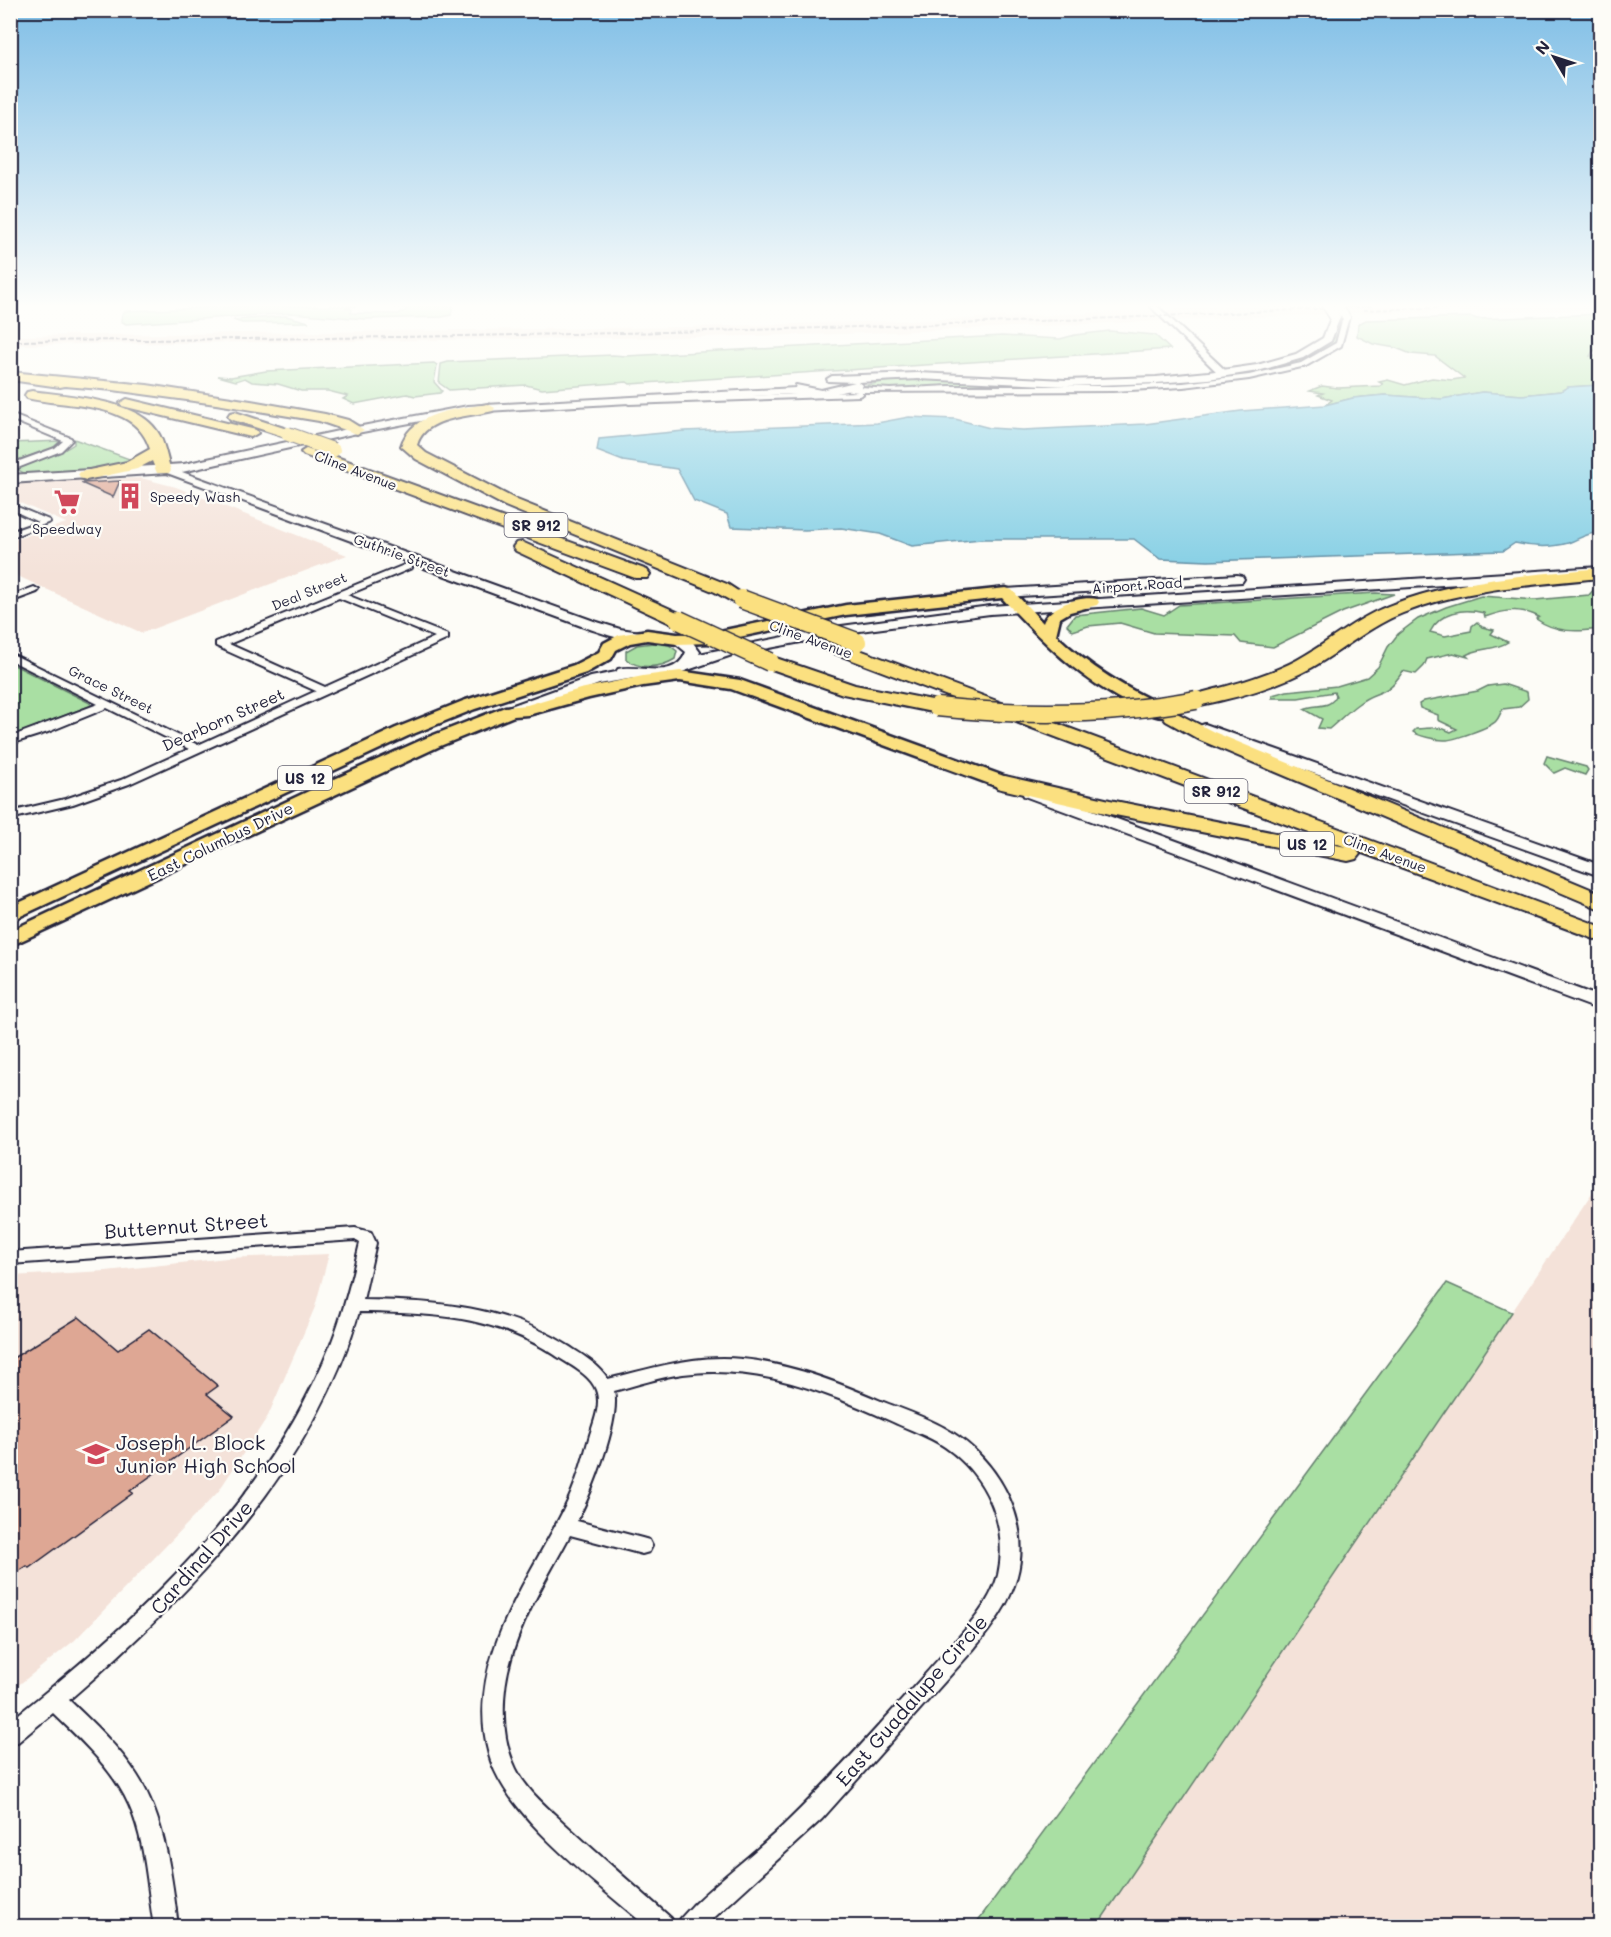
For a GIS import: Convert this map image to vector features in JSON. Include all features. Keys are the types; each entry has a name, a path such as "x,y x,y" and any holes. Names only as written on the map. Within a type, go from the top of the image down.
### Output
{"highway":[{"path":"47,396 139,418 151,431 156,452 164,470"},
{"name":"Cline Avenue","path":"69,396 140,405 198,418 309,452 659,581 857,642 1600,918"},
{"name":"Cline Avenue","path":"137,396 204,408 243,418 333,450 678,578 833,646 1600,936"},
{"path":"193,396 320,417 343,423 357,430"},
{"path":"488,408 431,422 414,433 409,446 421,456 511,503 721,588 739,605"},
{"path":"86,475 132,466 156,452"},
{"path":"362,472 770,662 850,690 937,706 1010,713 1073,714 1131,711 1240,690 1287,672 1371,621 1424,600 1488,586 1600,572"},
{"path":"1173,717 1207,736 1600,902"},
{"name":"US 12","path":"1005,783 1110,807 1301,843 1370,860 1600,936"}],"main road":[{"path":"357,430 372,424 408,416 484,404 632,396"},
{"path":"10,479 164,470 451,412 678,396"},
{"path":"214,486 211,475 213,469 245,454"},
{"name":"Guthrie Street","path":"164,470 183,474 409,566 582,630 598,637 607,651 608,664 640,674"},
{"name":"Guthrie Street","path":"164,470 174,478 265,508 580,621 618,633 642,636"},
{"path":"1337,574 1600,558"},
{"name":"Airport Road","path":"682,671 723,652 866,625 1021,607 1600,572"},
{"name":"Airport Road","path":"676,639 710,638 873,606 1006,593 1255,578"},
{"path":"1006,593 1066,656 1098,679 1173,717 1600,871"},
{"path":"1047,636 1053,616 1064,609 1091,602"},
{"name":"US 12","path":"607,651 626,639 642,636 658,635 676,639"},
{"path":"676,639 686,643 693,652 682,671"},
{"name":"East Columbus Drive","path":"10,915 402,732 492,697 566,675 607,651"},
{"name":"US 12","path":"640,674 682,671 743,687 1005,783"},
{"name":"US 12","path":"511,711 528,710 617,685 682,671"},
{"name":"East Columbus Drive","path":"10,940 335,786 511,711 596,680 640,674"},
{"path":"1005,783 1600,1004"}],"street":[{"path":"564,403 817,396"},
{"path":"10,416 68,440 58,449 20,462 10,469"},
{"path":"10,506 46,522 10,535"},
{"name":"Deal Street","path":"325,691 220,644 409,566"},
{"path":"10,599 34,590"},
{"name":"Dearborn Street","path":"10,816 97,792 198,749 444,637 339,595"},
{"name":"Grace Street","path":"10,656 198,749"},
{"path":"10,741 44,730 107,704"},
{"name":"Butternut Street","path":"10,1258 355,1234 365,1236"},
{"name":"Cardinal Drive","path":"10,1735 55,1700 148,1618 234,1524 271,1474 297,1433 336,1355 353,1306 368,1243 365,1236"},
{"path":"353,1306 436,1307 492,1317 518,1326 559,1347 594,1375 604,1387 607,1399 587,1479 566,1526 518,1610 506,1642 497,1672 494,1701 496,1738 507,1773 521,1795 568,1842 663,1926"},
{"name":"East Guadalupe Circle","path":"604,1387 681,1368 710,1365 759,1368 788,1373 824,1384 937,1434 960,1449 979,1467 999,1497 1007,1518 1011,1541 1010,1564 999,1597 960,1650 796,1828 689,1926"},
{"path":"566,1526 642,1546"},
{"path":"55,1700 110,1757 131,1786 145,1817 155,1855 166,1926"}],"shaded area":[{"path":"141,478 176,487 347,555 142,633 11,573 11,541 66,523 11,499 11,486 34,482"},
{"path":"1600,1181 1600,1926 1097,1926 1512,1312"},
{"path":"329,1254 315,1307 268,1416 218,1492 75,1640 11,1691 11,1276 106,1271 227,1258"}],"green space":[{"path":"347,396 394,396 354,404 343,399"},
{"path":"1322,396 1370,396 1325,405 1332,400"},
{"path":"1405,396 1457,396 1442,399"},
{"path":"74,439 135,461 90,471 25,474 17,469 31,461 67,448 74,444"},
{"path":"60,441 52,449 11,462 11,443"},
{"path":"1595,588 1600,588 1600,629 1575,631 1559,629 1536,619 1539,617 1519,611 1506,611 1485,617 1484,613 1468,611 1446,615 1430,632 1445,636 1471,631 1472,626 1477,622 1482,627 1494,630 1491,634 1508,642 1466,655 1468,657 1453,653 1427,659 1416,674 1403,671 1386,690 1365,699 1329,729 1318,728 1322,719 1304,709 1330,703 1336,696 1334,692 1298,698 1272,698 1272,695 1287,691 1337,686 1367,677 1378,667 1388,647 1398,634 1418,619 1446,607 1481,596 1535,600 1589,595"},
{"path":"1376,593 1394,594 1343,612 1273,647 1241,643 1235,636 1154,633 1120,623 1088,626 1073,631 1067,625 1075,615 1141,608 1164,615 1179,605"},
{"path":"653,643 669,645 677,651 675,659 663,664 644,666 631,663 626,659 626,651 637,645"},
{"path":"10,663 88,702 92,705 11,736"},
{"path":"1503,684 1527,692 1528,699 1519,707 1503,709 1493,724 1448,740 1432,739 1413,732 1416,729 1437,728 1451,732 1457,729 1438,720 1438,715 1420,708 1419,704 1424,701"},
{"path":"1547,756 1586,767 1588,770 1585,775 1565,768 1554,773 1544,763"},
{"path":"1447,1283 1512,1312 1097,1926 974,1926"}],"water":[{"path":"1370,396 1442,399 1457,396 1600,396 1600,532 1555,546 1515,543 1503,551 1208,561 1160,559 1134,539 981,539 912,546 880,534 841,528 805,530 731,527 727,514 694,501 677,469 623,461 597,451 599,439 684,431 877,423 909,417 955,419 990,428 1023,430 1145,424 1241,411 1325,405"}],"building":[{"path":"120,481 113,497 81,483"},
{"name":"Joseph L. Block Junior High School","path":"79,1317 118,1350 149,1329 218,1386 207,1394 234,1416 29,1568 27,1566 10,1577 10,1360"}],"place":[{"name":"Speedy Wash","path":"130,496"},
{"name":"Speedway","path":"67,502"},
{"name":"Joseph L. Block Junior High School","path":"96,1454"}]}
